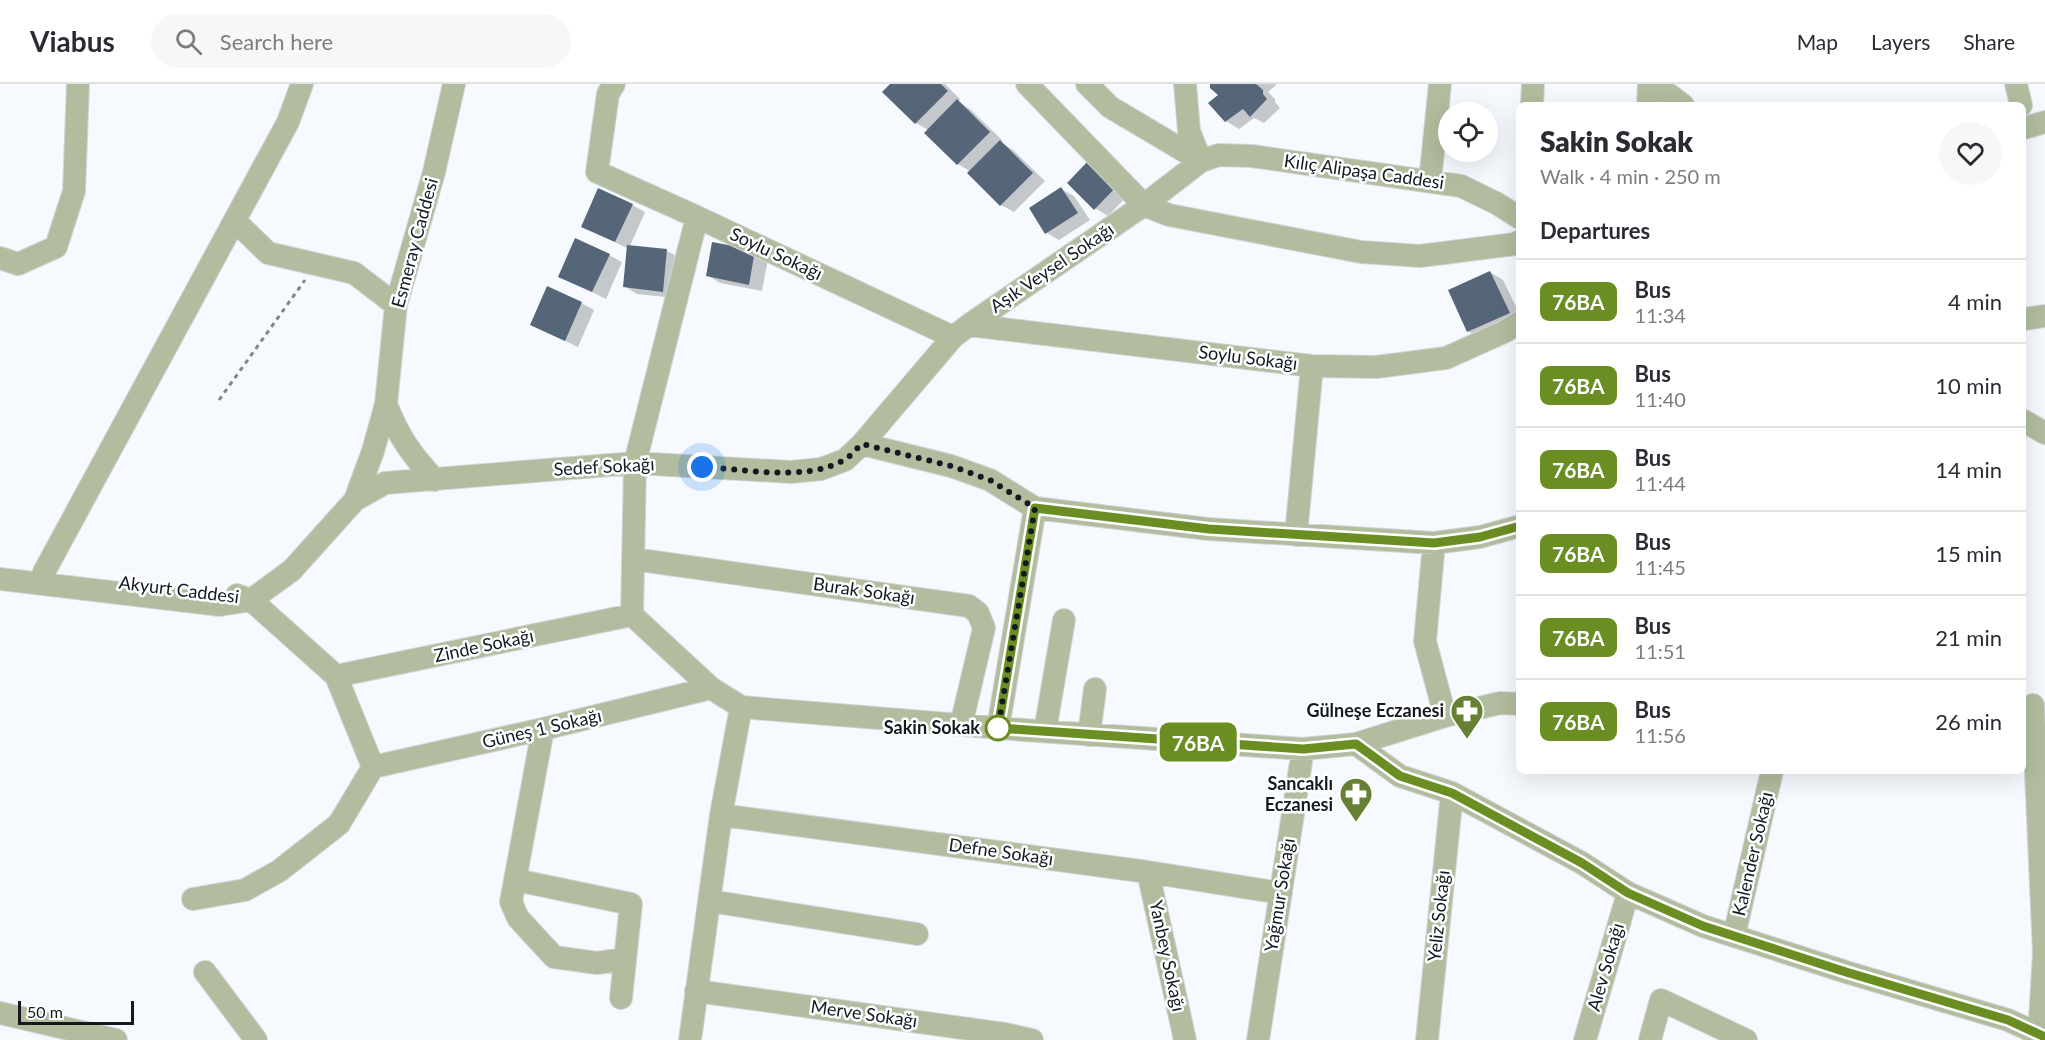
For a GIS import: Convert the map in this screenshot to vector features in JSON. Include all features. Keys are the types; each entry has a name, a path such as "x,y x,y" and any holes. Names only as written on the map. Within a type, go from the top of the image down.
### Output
{"street":[{"path":"0,258 18,264 56,247 74,191 78,84"},
{"path":"43,578 288,122 302,84"},
{"name":"Esmeray Caddesi","path":"355,500 374,451 386,404 396,305 434,172 454,84"},
{"name":"Soylu Sokağı","path":"614,84 608,94 597,172 961,331 1312,366 1376,367 1446,358 1516,325"},
{"path":"1027,84 1144,205 1168,215 1361,252 1420,256 1516,243"},
{"path":"1087,84 1110,107 1201,161"},
{"path":"1185,84 1189,131 1201,161"},
{"path":"1430,181 1440,84"},
{"path":"1532,102 1533,84"},
{"path":"1648,102 1649,84"},
{"path":"1655,84 1679,102"},
{"path":"2016,84 2022,102"},
{"name":"Kılıç Alipaşa Caddesi","path":"1201,161 1219,155 1252,156 1461,186 1516,216"},
{"name":"Aşık Veysel Sokağı","path":"862,444 961,331 1144,205 1201,161"},
{"path":"697,217 635,463 632,615 711,688 741,707 1089,735 1303,749 1356,744 1445,716 1500,703 1516,704"},
{"path":"235,221 268,253 354,273 396,305"},
{"path":"2026,319 2045,316"},
{"path":"1296,536 1312,366"},
{"name":"Esmeray Caddesi","path":"386,404 402,440 414,458 435,480"},
{"path":"2026,422 2045,433"},
{"path":"2026,440 2045,445"},
{"path":"862,444 951,466 990,480 1035,508 1209,529 1434,543 1480,537 1516,527"},
{"name":"Sedef Sokağı","path":"251,600 292,570 355,500 386,483 635,463 790,472 821,469 845,460 862,444"},
{"path":"998,728 1035,508"},
{"path":"1434,543 1425,641 1445,716"},
{"name":"Burak Sokağı","path":"633,559 969,606 978,613 984,628 961,725"},
{"name":"Akyurt Caddesi","path":"0,567 43,578 220,605 251,600"},
{"name":"Akyurt Caddesi","path":"0,579 43,578"},
{"path":"193,899 245,890 279,871 339,824 373,767 336,676 251,600"},
{"name":"Zinde Sokağı","path":"336,676 632,615"},
{"path":"1045,731 1064,620"},
{"name":"Güneş 1 Sokağı","path":"373,767 711,688"},
{"path":"1089,735 1095,689"},
{"path":"1356,744 1400,776 1452,793 1582,863 1628,893 1703,926 2008,1020 2042,1036 2044,953 2034,706"},
{"path":"690,1040 721,815 741,707"},
{"path":"543,729 511,902 519,918 554,957 597,963 625,959"},
{"name":"Yağmur Sokağı","path":"1258,1040 1303,749"},
{"name":"Kalender Sokağı","path":"1734,936 1771,774"},
{"name":"Yeliz Sokağı","path":"1427,1040 1452,793"},
{"name":"Defne Sokağı","path":"721,815 1148,872 1281,893"},
{"name":"Yanbey Sokağı","path":"1148,872 1185,1040"},
{"path":"516,880 631,904 621,998"},
{"name":"Alev Sokağı","path":"1585,1040 1628,893"},
{"path":"710,901 917,934"},
{"path":"205,972 256,1040"},
{"name":"Merve Sokağı","path":"696,991 1005,1034 1032,1040"},
{"path":"1650,1040 1661,1000 1746,1040"},
{"path":"0,1013 116,1040"}],"path":[{"path":"219,400 316,265"}],"building":[{"path":"890,84 941,84 948,91 915,124 882,92"},
{"path":"1210,84 1256,84 1263,90 1267,99 1250,117 1243,109 1225,122 1208,103 1218,95 1210,88"},
{"path":"957,99 990,132 957,165 924,133"},
{"path":"1000,140 1033,173 1000,206 967,173"},
{"path":"1090,159 1117,186 1094,210 1067,183"},
{"path":"1061,187 1078,213 1045,234 1029,208"},
{"path":"598,188 633,204 615,242 581,227"},
{"path":"575,238 610,254 592,292 558,277"},
{"path":"712,242 755,250 749,285 706,276"},
{"path":"627,245 667,249 663,292 623,287"},
{"path":"1490,271 1510,313 1467,332 1448,290"},
{"path":"547,286 582,302 565,341 530,325"}],"bus line":[{"name":"76BA","path":"1516,527 1480,537 1434,543 1209,529 1035,508 998,728 1303,749 1356,744 1400,776 1452,793 1582,863 1628,893 1703,926 1846,972 2008,1020 2045,1037"}],"place":[{"name":"Sakin Sokak","path":"998,728"},
{"name":"Gülneşe Eczanesi","path":"1467,740"},
{"name":"Sancaklı Eczanesi","path":"1356,823"}],"route":[{"path":"702,467 790,472 821,469 845,460 862,444 951,466 990,480 1035,508 998,728"}]}
